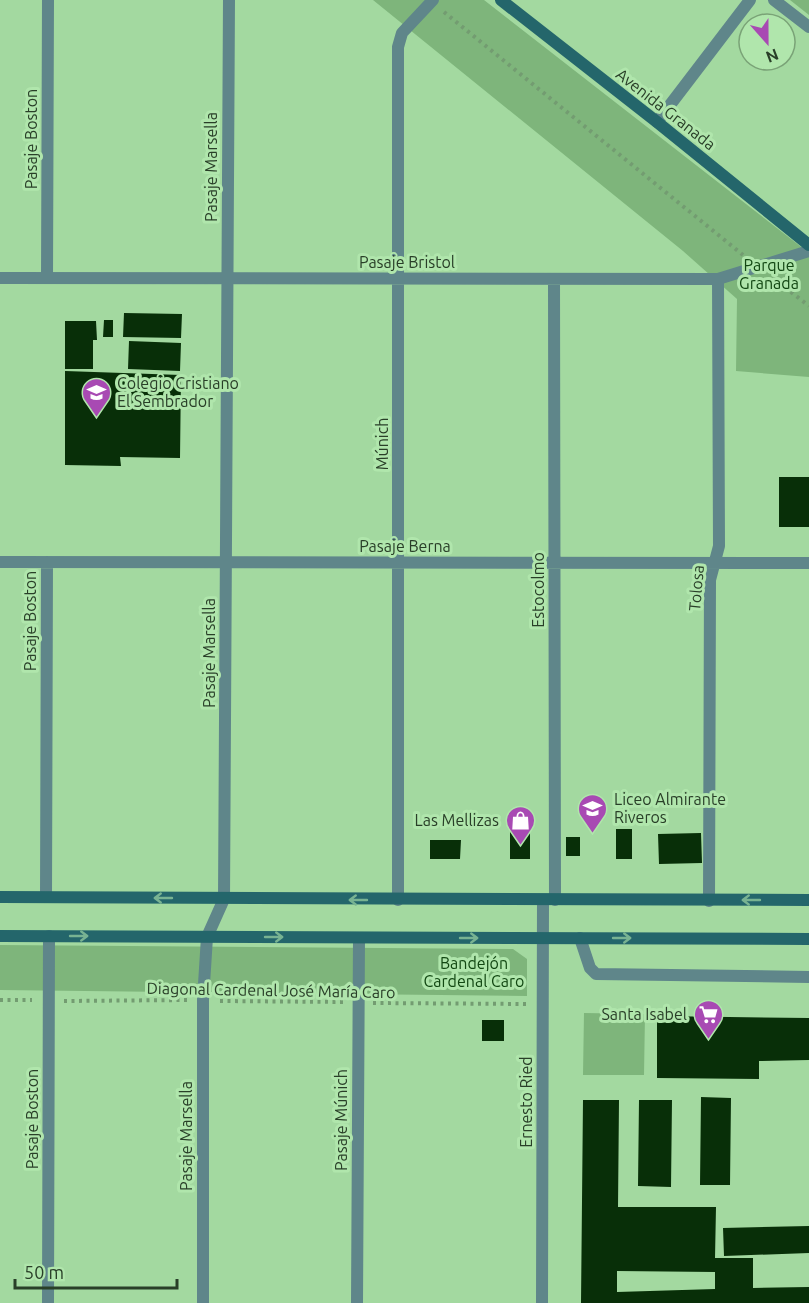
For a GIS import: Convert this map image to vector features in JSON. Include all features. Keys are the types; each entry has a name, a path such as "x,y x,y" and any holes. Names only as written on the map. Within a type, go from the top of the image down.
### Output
{"main road":[{"name":"Avenida Granada","path":"501,0 809,245"},
{"path":"0,897 809,900"},
{"path":"0,936 809,939"}],"street":[{"name":"Pasaje Boston","path":"47,278 48,0"},
{"name":"Pasaje Marsella","path":"202,1303 203,1000 207,937 224,899 229,0"},
{"path":"657,122 750,0"},
{"path":"774,0 809,27"},
{"name":"Múnich","path":"398,900 398,47 402,33 432,1"},
{"name":"Pasaje Bristol","path":"0,278 718,279 760,268 809,251"},
{"name":"Estocolmo","path":"549,900 554,562 554,279"},
{"name":"Tolosa","path":"709,901 710,580 719,546 718,279"},
{"name":"Pasaje Berna","path":"0,562 809,563"},
{"name":"Pasaje Boston","path":"46,897 47,562"},
{"name":"Ernesto Ried","path":"542,1303 543,938 549,900"},
{"name":"Pasaje Boston","path":"48,1303 49,936"},
{"name":"Pasaje Múnich","path":"357,1303 359,938"},
{"path":"580,938 590,968 596,974 809,977"}],"path":[{"path":"432,1 809,306"},
{"name":"Diagonal Cardenal José María Caro","path":"0,1000 543,1004"}],"green space":[{"name":"Parque Granada","path":"373,0 484,0 809,253 809,377 736,371 737,299 683,251"},
{"path":"790,0 809,0 809,15"},
{"name":"Bandejón Cardenal Caro","path":"0,945 513,949 527,959 527,996 0,990"},
{"path":"584,1013 645,1014 644,1075 583,1075"}],"building":[{"path":"124,313 182,314 181,338 123,337"},
{"path":"104,320 113,320 113,337 103,337"},
{"path":"65,321 96,321 97,340 93,340 93,369 65,369"},
{"path":"129,341 181,343 180,371 128,369"},
{"path":"65,371 181,375 180,458 120,457 121,466 65,465"},
{"path":"779,477 809,477 809,527 779,527"},
{"path":"616,829 632,829 632,859 616,859"},
{"name":"Las Mellizas","path":"510,831 530,831 530,859 510,859"},
{"path":"701,833 702,863 659,864 658,834"},
{"path":"566,837 580,837 580,856 566,856"},
{"path":"430,840 461,840 460,859 430,859"},
{"name":"Santa Isabel","path":"657,1016 809,1018 809,1060 759,1061 759,1079 657,1078"},
{"path":"482,1020 504,1020 504,1041 482,1041"},
{"path":"701,1097 731,1098 730,1185 700,1185"},
{"path":"583,1100 619,1100 618,1207 716,1207 715,1258 753,1258 753,1288 809,1287 809,1303 581,1303","holes":["617,1271 715,1272 715,1289 617,1292"]},
{"path":"639,1100 672,1100 671,1187 638,1186"},
{"path":"809,1226 809,1253 724,1256 723,1228"}],"place":[{"name":"Colegio Cristiano El Sembrador","path":"96,418"},
{"name":"Liceo Almirante Riveros","path":"593,834"},
{"name":"Las Mellizas","path":"520,846"},
{"name":"Santa Isabel","path":"708,1040"}]}
